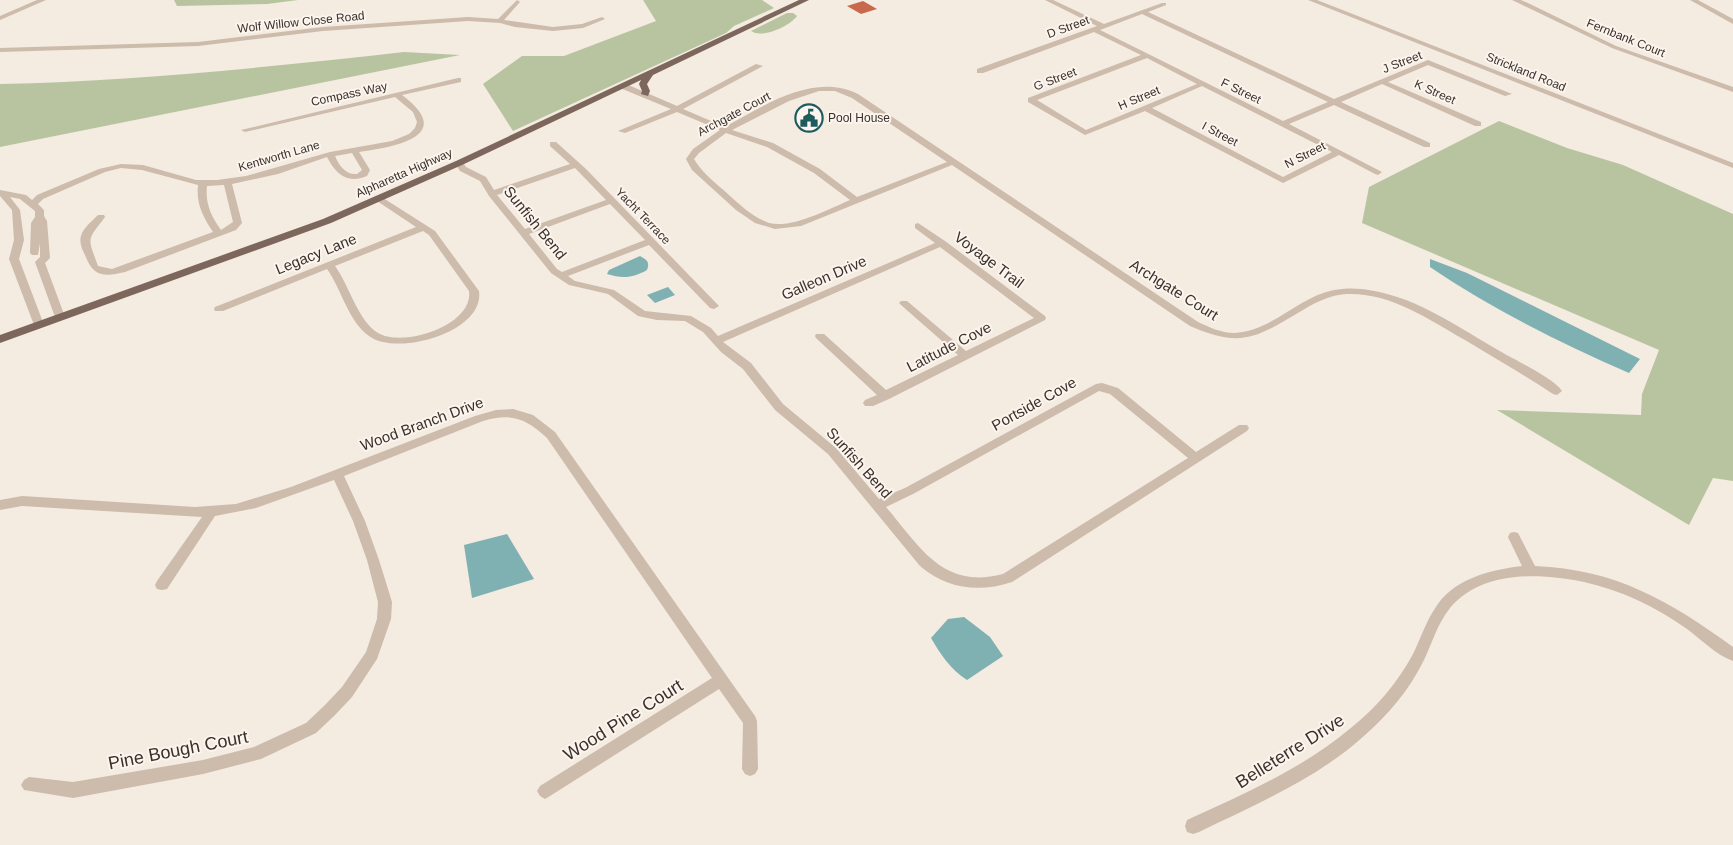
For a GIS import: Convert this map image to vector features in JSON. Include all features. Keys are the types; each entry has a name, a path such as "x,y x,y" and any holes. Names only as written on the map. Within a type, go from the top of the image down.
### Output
{"main road":[{"name":"Alpharetta Highway","path":"0,339 271,242 380,199 805,0"},
{"path":"645,94 646,91 643,84 649,74"}],"street":[{"path":"0,18 43,0"},
{"path":"1050,0 1103,26"},
{"name":"Strickland Road","path":"1311,0 1733,166"},
{"name":"Fernbank Court","path":"1514,0 1549,13 1569,26 1615,47 1733,90"},
{"path":"1694,0 1733,22"},
{"path":"500,21 517,2"},
{"name":"D Street","path":"980,71 1164,4"},
{"path":"1142,12 1427,145"},
{"name":"Wolf Willow Close Road","path":"0,50 87,46 183,45 334,28 468,19 500,21 515,25 553,29 583,26 602,19"},
{"name":"F Street","path":"1094,29 1378,172"},
{"name":"G Street","path":"1085,133 1031,100 1146,56"},
{"name":"J Street","path":"1333,102 1428,62 1508,94"},
{"path":"622,131 678,109 759,66"},
{"name":"Compass Way","path":"245,130 458,80"},
{"name":"K Street","path":"1383,82 1478,124"},
{"name":"H Street","path":"1085,133 1202,84"},
{"path":"623,86 726,130 770,145 817,171 856,201"},
{"name":"Archgate Court","path":"953,162 798,224 767,226 755,219 694,168 690,157 694,150 726,130 803,93 815,89 834,89 852,94 1194,324 1209,331 1228,336 1248,335 1265,329 1324,295 1346,291 1368,292 1412,306 1525,370 1556,392"},
{"name":"Kentworth Lane","path":"16,210 53,198 66,190 71,184 98,171 127,166 146,168 184,180 203,183 228,183 279,171 330,154 395,143 412,135 421,124 419,115 397,95"},
{"path":"1282,124 1333,102"},
{"name":"I Street","path":"1146,108 1284,180"},
{"name":"Yacht Terrace","path":"553,144 714,306"},
{"path":"330,154 343,174 349,178 358,178 366,170 354,150"},
{"name":"N Street","path":"1284,180 1337,153"},
{"name":"Sunfish Bend","path":"459,163 463,169 483,179 492,194 560,276 576,284 611,292 630,307 645,315 691,319 718,340 725,350 747,366 779,407 832,451 925,562 938,573 966,582 991,582 1015,574 1243,428"},
{"path":"492,194 575,165"},
{"path":"203,183 201,196 203,207 219,234"},
{"path":"101,217 88,231 85,244 94,267 104,271 122,270 233,228 238,223 230,200 228,183"},
{"path":"1,193 17,195 34,203 40,210 39,217 43,221 39,240 45,258 37,257 60,317"},
{"path":"1,193 16,210 19,240 14,259 39,325"},
{"path":"329,265 365,328 374,337 385,341 399,342 422,337 440,331 466,316 474,304 475,296 471,287 432,233 380,199"},
{"path":"524,233 611,202"},
{"name":"Voyage Trail","path":"918,226 1041,318"},
{"name":"Legacy Lane","path":"220,308 424,227"},
{"path":"18,246 39,240"},
{"path":"560,276 650,241"},
{"name":"Galleon Drive","path":"718,340 942,243"},
{"path":"904,303 965,355"},
{"name":"Latitude Cove","path":"870,403 1041,318"},
{"path":"820,336 885,396"},
{"name":"Portside Cove","path":"878,506 909,491 1096,388 1108,389 1119,394 1196,458"},
{"name":"Wood Branch Drive","path":"0,505 22,501 211,513 228,511 269,501 495,415 512,413 527,417 539,423 551,435 750,722 750,769"},
{"name":"Pine Bough Court","path":"29,785 73,790 203,767 256,754 311,728 330,710 352,686 372,655 384,619 385,602 364,537 337,474"},
{"path":"162,585 211,513"},
{"path":"1514,537 1531,571"},
{"name":"Belleterre Drive","path":"1193,826 1244,802 1298,772 1363,727 1398,688 1430,635 1434,620 1452,597 1465,588 1495,575 1531,571 1551,572 1594,579 1639,595 1662,606 1733,655"},
{"name":"Wood Pine Court","path":"545,791 721,680"}],"green space":[{"path":"174,0 298,0 267,4 177,6"},
{"path":"643,0 762,0 774,8 734,26 726,33 513,131 483,84 522,56 564,56 656,21"},
{"path":"787,13 793,13 797,16 788,24 776,30 762,33 751,31"},
{"path":"404,52 460,55 0,147 0,84 152,77"},
{"path":"1499,121 1567,148 1623,165 1733,214 1733,481 1713,478 1689,525 1497,410 1641,415 1642,394 1659,350 1362,223 1369,187"}],"water":[{"path":"640,256 647,262 647,270 628,277 607,274 609,270"},
{"path":"1430,259 1467,273 1640,359 1629,373 1578,350 1477,297 1430,267"},
{"path":"668,287 675,295 655,303 647,295"},
{"path":"507,534 534,579 472,598 464,545"},
{"path":"964,617 990,637 1003,656 967,680 946,661 931,638 948,619"}],"building":[{"path":"863,1 877,9 861,14 847,6"}],"place":[{"name":"Pool House","path":"809,118"}]}
